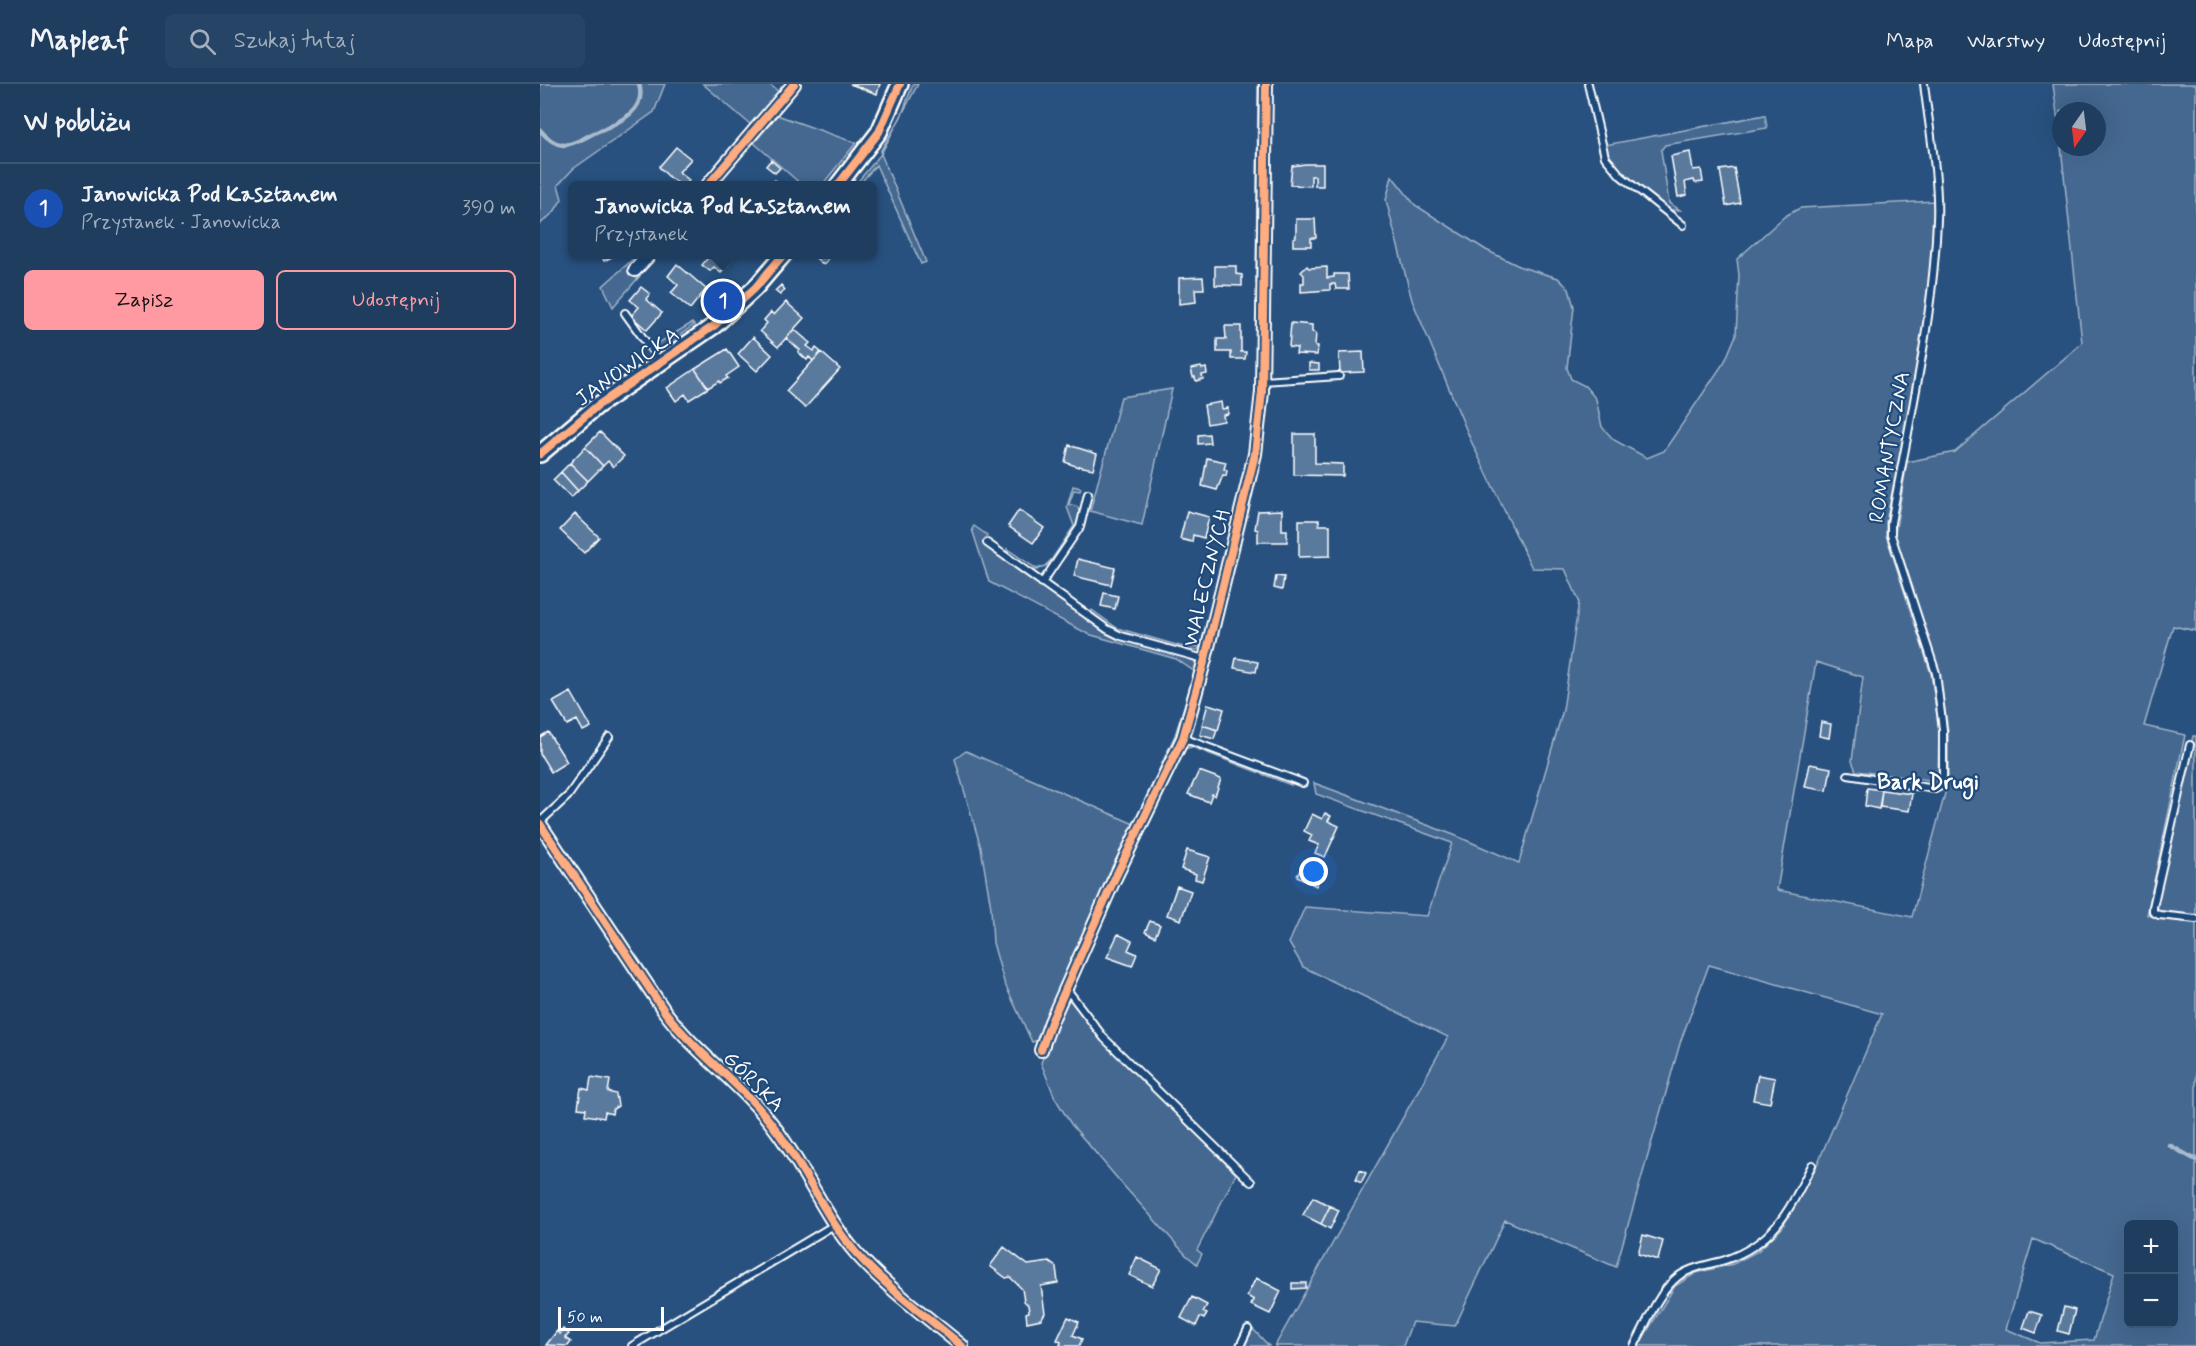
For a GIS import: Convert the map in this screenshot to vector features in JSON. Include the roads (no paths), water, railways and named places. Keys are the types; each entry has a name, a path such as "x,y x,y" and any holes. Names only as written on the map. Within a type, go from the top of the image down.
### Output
{"street":[{"path":"712,181 794,84"},
{"path":"842,181 879,132 900,84"},
{"name":"WALECZNYCH","path":"1041,1050 1113,882 1183,738 1256,454 1262,381 1266,84"},
{"path":"635,270 646,259"},
{"name":"JANOWICKA","path":"540,454 597,406 694,341 724,317 755,288 780,259"},
{"name":"GÓRSKA","path":"540,823 665,1012 682,1035 748,1095 777,1131 835,1224 856,1252 880,1278 962,1346"}],"lane":[{"path":"1588,84 1605,157 1621,176 1683,225"},
{"name":"ROMANTYCZNA","path":"1848,775 1935,789 1943,785 1943,730 1935,673 1891,535 1891,523 1924,341 1937,220 1937,199 1924,84"},
{"path":"625,313 661,363"},
{"path":"1262,381 1339,376"},
{"path":"1042,583 1080,527 1088,494"},
{"path":"987,543 1107,629 1121,636 1205,659"},
{"path":"540,823 568,796 609,737"},
{"path":"1183,738 1302,783"},
{"path":"2190,745 2153,912 2160,915 2196,919"},
{"path":"1066,988 1104,1038 1251,1182"},
{"path":"1634,1346 1664,1292 1675,1279 1696,1268 1743,1252 1769,1236 1795,1199 1812,1165"},
{"path":"632,1346 835,1224"},
{"path":"1240,1346 1248,1329"}],"waterway":[{"path":"540,130 550,140 563,145 579,141 619,121 634,110 639,103 639,84"},
{"path":"2169,1145 2196,1160"}],"place":[{"name":"Janowicka Pod Kasztanem","path":"723,301"}],"district":[{"name":"Bark Drugi","path":"1928,781"}]}
